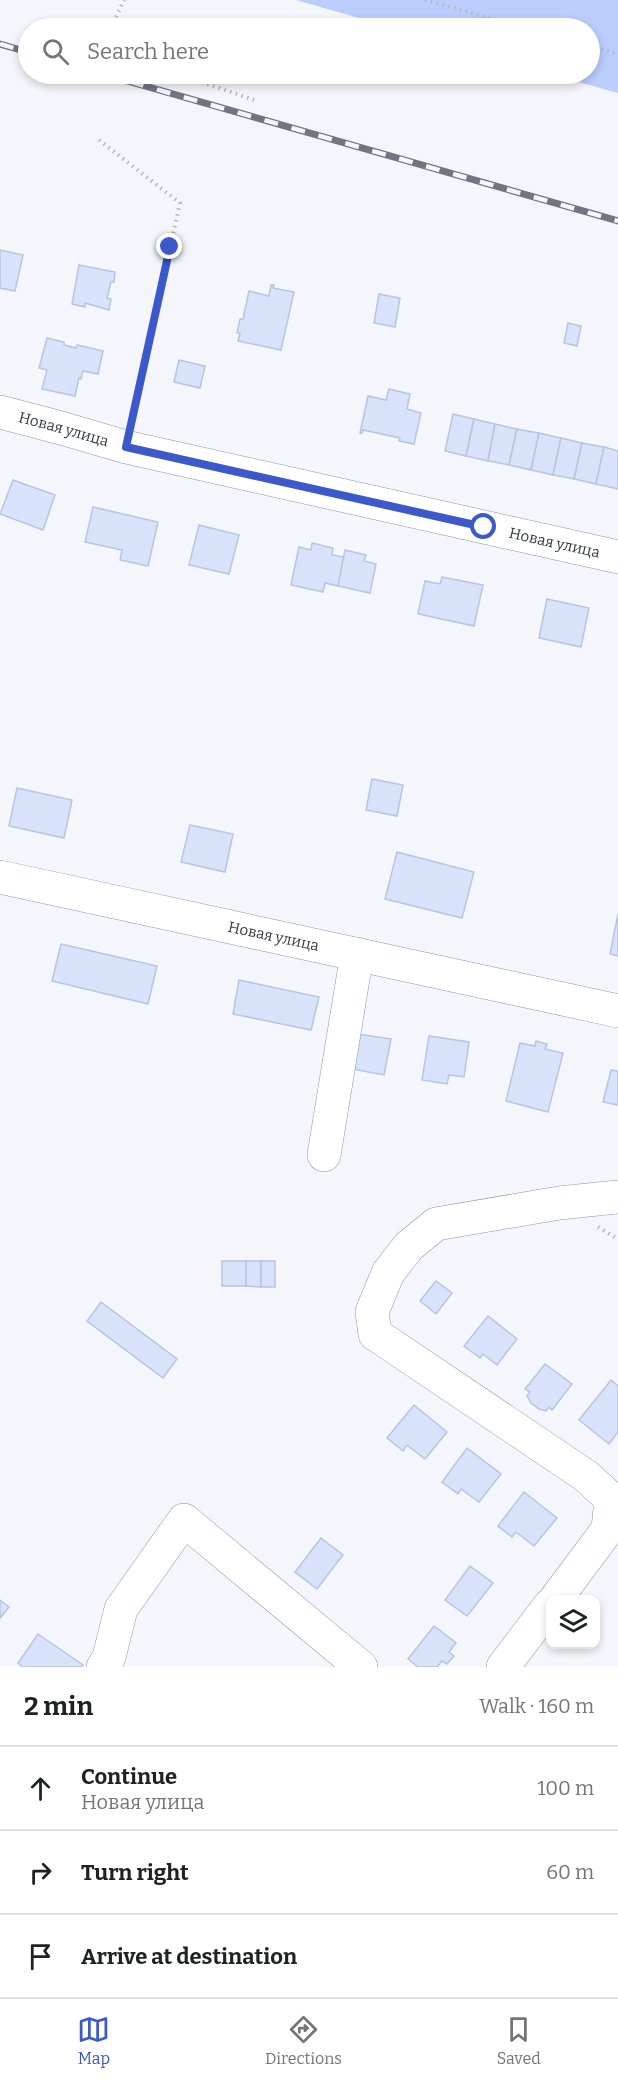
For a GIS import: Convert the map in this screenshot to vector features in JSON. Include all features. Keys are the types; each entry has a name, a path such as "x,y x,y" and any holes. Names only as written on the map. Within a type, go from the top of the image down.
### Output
{"street":[{"name":"Новая улица","path":"0,412 126,447 618,557"},
{"name":"Новая улица","path":"0,877 618,1011"},
{"path":"324,1155 357,954"},
{"path":"558,1595 608,1529 610,1499 586,1476 375,1334 372,1312 388,1273 410,1246 436,1224 559,1203 618,1197"},
{"path":"103,1667 109,1657 121,1609 184,1520 361,1667"},
{"path":"503,1667 546,1610"}],"path":[{"path":"116,18 124,0"},
{"path":"425,0 490,18"},
{"path":"600,49 618,54"},
{"path":"208,84 254,100"},
{"path":"99,140 180,203 126,447"}],"shaded area":[{"path":"296,0 618,0 618,93 586,84 600,84 600,18 359,18"}],"building":[{"path":"0,250 23,255 15,291 0,288"},
{"path":"79,265 115,272 114,282 111,282 107,298 111,299 109,310 85,303 85,307 72,304"},
{"path":"271,285 274,285 273,288 294,292 281,350 238,341 240,319 243,319 249,291 269,296"},
{"path":"379,294 400,298 395,327 374,323"},
{"path":"568,323 581,326 577,346 564,343"},
{"path":"47,338 76,348 77,345 103,351 98,374 83,371 75,396 42,389 47,370 39,368"},
{"path":"179,360 205,366 200,388 174,382"},
{"path":"389,389 410,394 407,409 421,413 414,444 399,441 400,438 363,430 360,433 368,396 386,400"},
{"path":"453,414 474,419 466,456 445,451"},
{"path":"474,419 495,424 488,461 466,456"},
{"path":"495,424 517,429 509,465 488,461"},
{"path":"517,429 539,433 531,470 509,465"},
{"path":"539,433 561,438 553,475 531,470"},
{"path":"561,438 582,443 574,479 553,475"},
{"path":"582,443 604,447 596,484 574,479"},
{"path":"604,447 618,451 618,489 596,484"},
{"path":"13,480 55,495 43,530 0,514"},
{"path":"93,507 158,522 148,566 120,560 122,550 85,542"},
{"path":"199,525 239,535 229,574 189,565"},
{"path":"312,543 333,548 332,555 344,557 338,586 325,583 323,592 291,585 299,547 311,550"},
{"path":"345,550 366,555 364,561 376,564 370,593 338,586"},
{"path":"442,577 483,585 474,626 418,614 425,581 440,584"},
{"path":"547,599 589,608 581,647 539,638"},
{"path":"372,779 403,785 397,816 366,810"},
{"path":"17,788 72,800 64,838 9,826"},
{"path":"190,825 233,834 225,872 181,862"},
{"path":"397,852 474,872 462,918 385,899"},
{"path":"618,914 618,956 610,954"},
{"path":"61,944 157,966 148,1004 52,981"},
{"path":"239,980 319,997 311,1030 233,1014"},
{"path":"358,1034 391,1039 384,1075 352,1069"},
{"path":"429,1036 469,1042 464,1077 449,1075 447,1084 422,1080"},
{"path":"536,1041 547,1044 545,1049 563,1053 548,1112 506,1101 520,1043 535,1046"},
{"path":"611,1070 618,1071 618,1105 603,1102"},
{"path":"222,1261 246,1261 246,1286 222,1286"},
{"path":"246,1261 261,1261 261,1287 246,1286"},
{"path":"261,1261 275,1261 275,1287 261,1287"},
{"path":"436,1281 452,1293 436,1314 420,1301"},
{"path":"101,1302 177,1359 163,1378 87,1321"},
{"path":"488,1316 517,1339 497,1365 483,1354 480,1358 464,1346"},
{"path":"545,1364 572,1384 552,1410 549,1407 546,1411 531,1403 527,1396 530,1392 525,1389"},
{"path":"611,1380 618,1386 618,1432 609,1444 579,1420"},
{"path":"414,1405 447,1432 425,1459 407,1445 403,1451 387,1438"},
{"path":"467,1448 501,1474 479,1502 461,1489 458,1494 442,1482"},
{"path":"524,1492 557,1518 534,1546 516,1532 512,1537 498,1526"},
{"path":"321,1538 343,1555 317,1589 295,1572"},
{"path":"470,1566 493,1583 467,1616 445,1600"},
{"path":"0,1600 9,1607 0,1618"},
{"path":"434,1626 456,1643 449,1652 454,1656 447,1664 442,1661 437,1667 418,1667 408,1659"},
{"path":"38,1634 83,1665 81,1667 23,1667 18,1663"}],"railway":[{"path":"0,44 18,49"},
{"path":"138,84 618,221"}],"route":[{"path":"170,247 126,447 484,527"}]}
